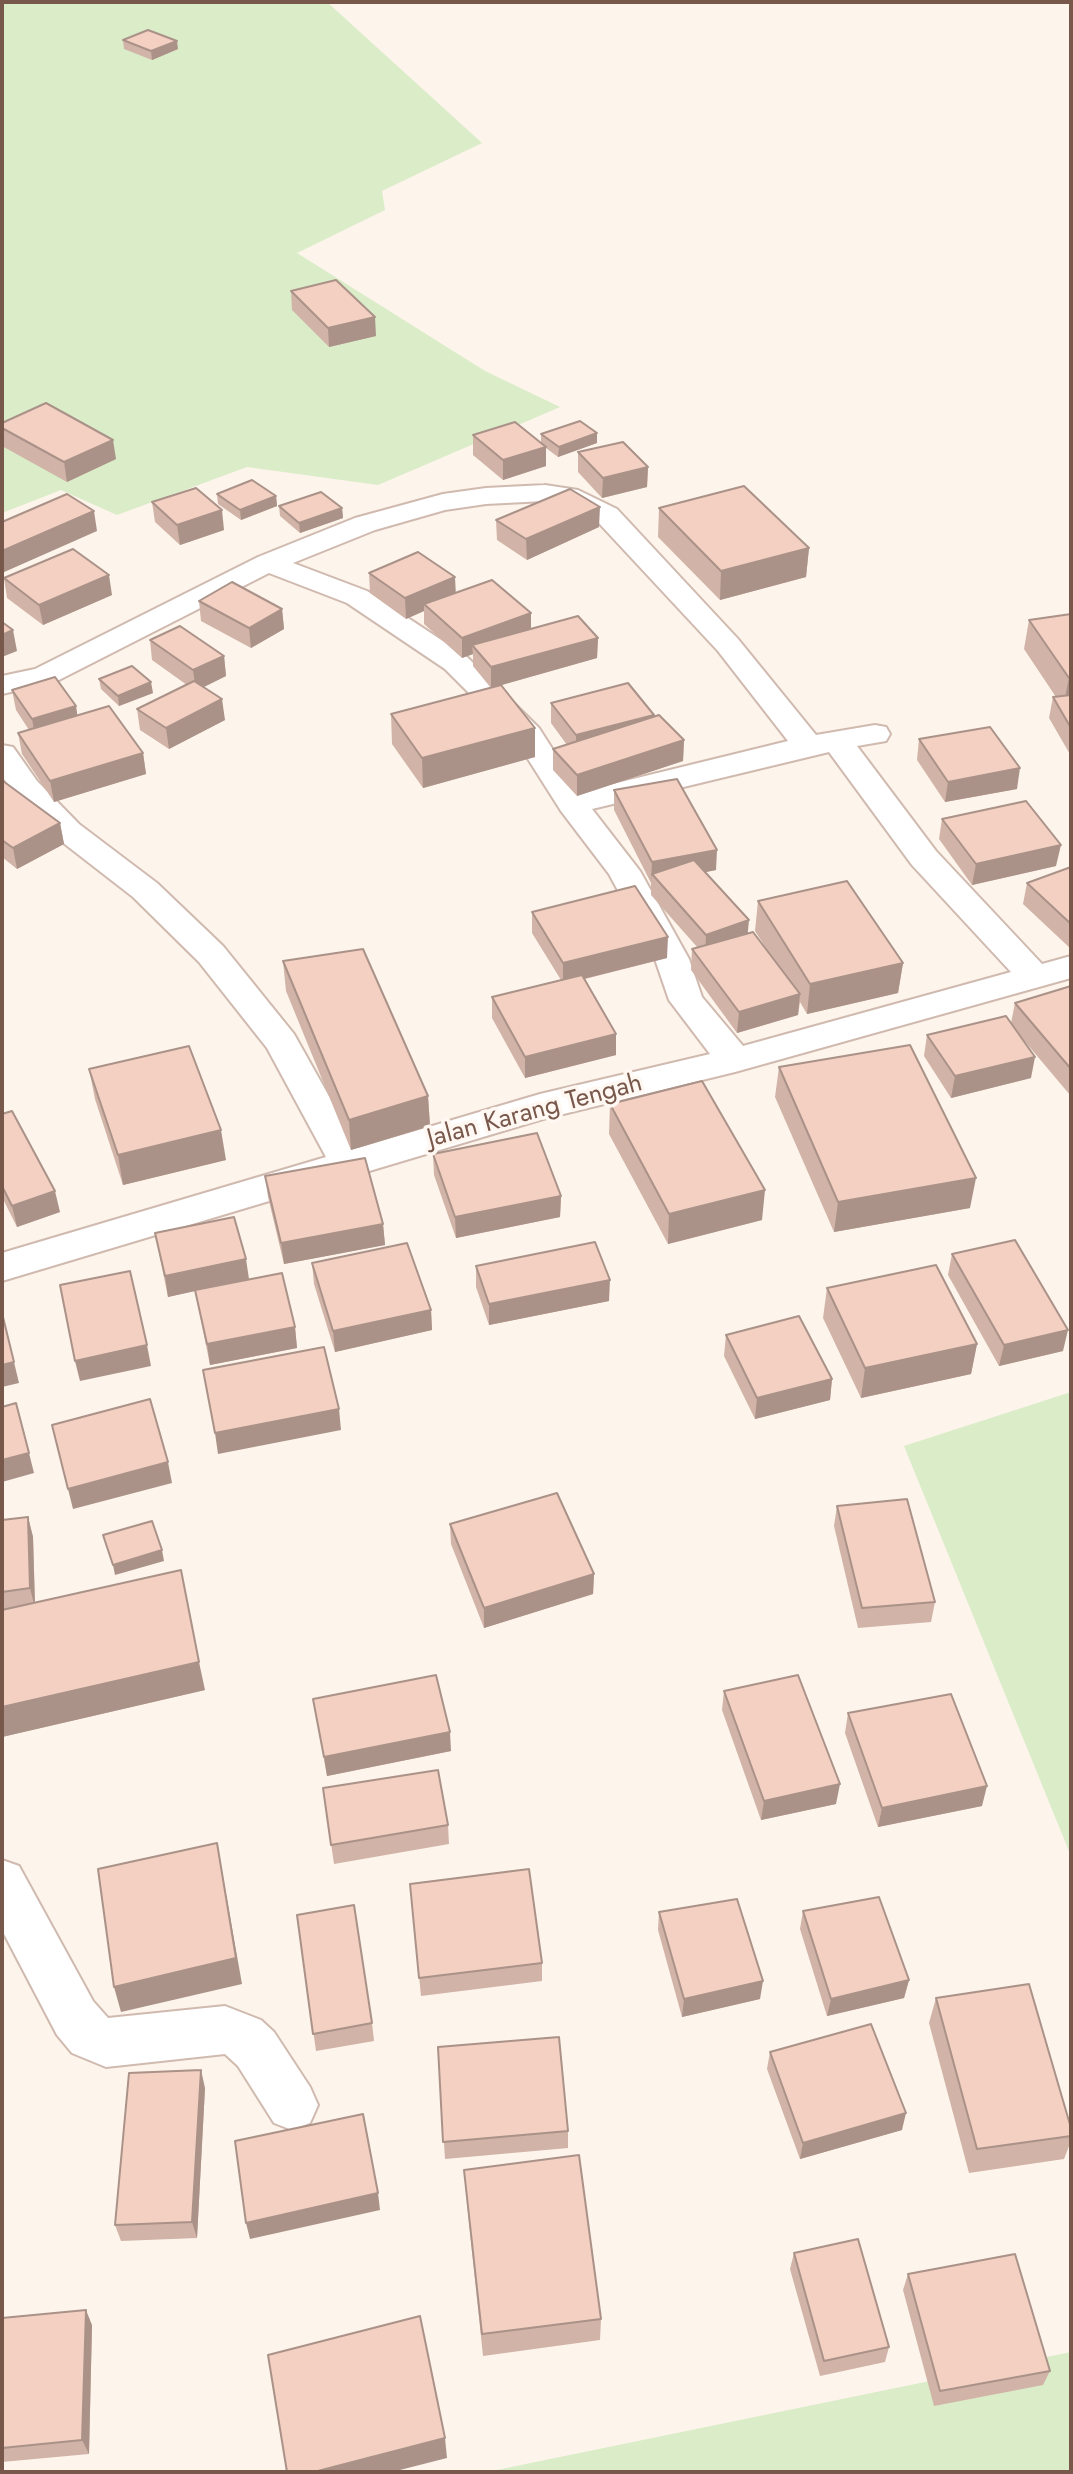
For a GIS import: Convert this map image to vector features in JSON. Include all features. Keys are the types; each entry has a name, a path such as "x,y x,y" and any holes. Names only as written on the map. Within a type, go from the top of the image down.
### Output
{"street":[{"path":"2,685 44,677 268,563 365,524 443,502 517,493 568,496 597,508 632,541 1034,976"},
{"path":"268,563 357,597 456,663 485,689 527,735 572,804 635,889 672,959 686,1000 735,1060"},
{"path":"572,804 822,744 875,734"},
{"path":"2,754 26,788 68,831 145,890 211,954 281,1042 349,1165"},
{"name":"Jalan Karang Tengah","path":"2,1267 540,1107 735,1060 1071,967"},
{"path":"2,1882 75,2018 90,2036 106,2043 225,2030 243,2037 256,2049 292,2105"}],"green space":[{"path":"2,2 327,2 482,143 382,191 385,210 297,253 485,371 560,407 378,485 247,467 117,515 61,490 2,513"},
{"path":"1071,1392 1071,1856 904,1446"},
{"path":"1071,2352 1071,2472 487,2472"}],"building":[{"path":"148,30 177,41 151,51 123,40"},
{"path":"336,280 375,317 328,328 291,291"},
{"path":"46,403 113,440 64,462 2,428 2,423"},
{"path":"580,421 597,433 559,447 541,434"},
{"path":"515,422 546,447 503,460 473,435"},
{"path":"623,442 648,467 603,478 578,452"},
{"path":"252,480 276,496 240,510 217,494"},
{"path":"744,486 809,548 721,571 659,508"},
{"path":"196,488 222,510 177,525 152,502"},
{"path":"570,489 600,507 526,539 496,520"},
{"path":"321,492 342,508 299,523 279,506"},
{"path":"67,494 94,511 2,551 2,522"},
{"path":"73,549 109,575 39,605 4,578"},
{"path":"418,552 455,577 405,598 369,573"},
{"path":"492,580 531,613 462,638 424,604"},
{"path":"232,582 282,609 249,628 199,601"},
{"path":"1071,614 1071,678 1069,678 1029,620"},
{"path":"578,616 598,638 491,667 472,645"},
{"path":"2,622 13,630 2,635"},
{"path":"180,626 224,656 193,670 150,640"},
{"path":"132,666 151,682 118,696 99,679"},
{"path":"55,677 76,706 32,719 12,690"},
{"path":"194,681 222,699 166,728 137,709"},
{"path":"628,683 654,715 576,735 551,703"},
{"path":"501,685 535,728 422,758 391,714"},
{"path":"1071,695 1071,728 1053,697"},
{"path":"109,706 143,753 50,781 18,733"},
{"path":"659,715 684,740 577,775 553,749"},
{"path":"990,727 1020,768 948,782 919,739"},
{"path":"677,779 717,850 652,862 614,790"},
{"path":"3,781 60,823 13,848 2,840"},
{"path":"1026,801 1061,845 976,864 942,819"},
{"path":"694,860 749,920 706,935 652,874"},
{"path":"1071,867 1071,924 1027,883"},
{"path":"847,881 903,963 810,984 758,901"},
{"path":"635,886 668,937 563,963 532,912"},
{"path":"753,932 800,994 739,1012 692,949"},
{"path":"363,949 428,1096 349,1120 283,961"},
{"path":"582,975 616,1034 525,1057 492,997"},
{"path":"1071,986 1071,1069 1015,1003"},
{"path":"1006,1016 1035,1057 955,1076 927,1035"},
{"path":"910,1045 976,1178 838,1202 779,1067"},
{"path":"189,1046 221,1130 118,1155 89,1069"},
{"path":"702,1081 765,1190 669,1214 610,1104"},
{"path":"12,1111 55,1191 12,1206 2,1186 2,1114"},
{"path":"537,1133 561,1196 455,1217 433,1154"},
{"path":"365,1158 383,1224 281,1243 265,1176"},
{"path":"234,1217 246,1259 165,1276 155,1233"},
{"path":"1015,1240 1068,1330 1004,1345 952,1254"},
{"path":"595,1242 610,1280 489,1304 476,1266"},
{"path":"407,1243 431,1310 333,1331 312,1263"},
{"path":"936,1265 977,1344 865,1368 827,1288"},
{"path":"130,1271 147,1345 75,1361 60,1285"},
{"path":"282,1273 295,1327 207,1344 195,1290"},
{"path":"2,1313 14,1362 2,1365"},
{"path":"799,1316 832,1379 757,1398 726,1335"},
{"path":"324,1347 339,1409 215,1433 203,1370"},
{"path":"150,1399 168,1462 68,1489 52,1425"},
{"path":"16,1403 29,1453 2,1460 2,1407"},
{"path":"557,1493 594,1574 484,1608 450,1524"},
{"path":"907,1499 935,1602 862,1608 837,1506"},
{"path":"28,1517 30,1588 2,1592 2,1520"},
{"path":"152,1521 162,1550 113,1565 103,1535"},
{"path":"181,1570 199,1662 2,1707 2,1610"},
{"path":"436,1675 450,1732 324,1757 313,1699"},
{"path":"798,1675 840,1784 764,1801 724,1691"},
{"path":"951,1694 987,1786 882,1808 848,1713"},
{"path":"438,1770 448,1825 331,1845 323,1788"},
{"path":"217,1843 236,1958 114,1987 98,1869"},
{"path":"529,1869 542,1963 419,1978 410,1884"},
{"path":"879,1897 909,1980 831,1999 803,1911"},
{"path":"737,1899 763,1981 684,1999 659,1912"},
{"path":"354,1905 372,2023 313,2034 297,1915"},
{"path":"1029,1984 1071,2128 1071,2136 977,2149 936,1998"},
{"path":"871,2024 906,2113 803,2143 770,2052"},
{"path":"559,2037 568,2131 443,2142 438,2047"},
{"path":"201,2070 192,2222 115,2225 129,2073"},
{"path":"363,2114 378,2193 246,2223 235,2141"},
{"path":"579,2155 601,2319 482,2334 464,2170"},
{"path":"858,2239 889,2347 824,2361 794,2253"},
{"path":"1015,2254 1050,2371 940,2391 908,2274"},
{"path":"86,2310 82,2440 2,2448 2,2318"},
{"path":"420,2316 445,2438 314,2472 287,2472 268,2355"}]}
